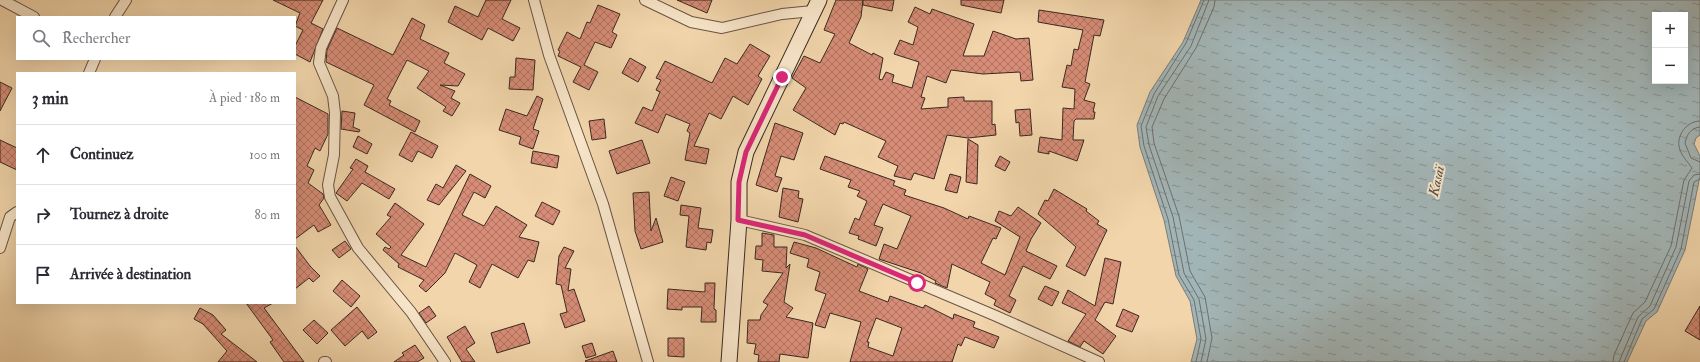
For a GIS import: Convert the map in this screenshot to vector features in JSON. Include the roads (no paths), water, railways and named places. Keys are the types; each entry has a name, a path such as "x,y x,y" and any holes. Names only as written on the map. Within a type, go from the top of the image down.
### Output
{"main road":[{"path":"729,362 739,182 746,152 816,6"}],"street":[{"path":"2,0 32,16"},
{"path":"116,16 126,0"},
{"path":"343,0 321,48 319,63 333,96 335,113 334,155 328,185 330,197 358,248 411,312 445,362"},
{"path":"534,0 549,55 603,204 648,362"},
{"path":"645,0 691,22 722,28 816,6"},
{"path":"89,72 95,60"},
{"path":"0,248 10,217 16,213"},
{"path":"738,220 805,235 996,316 1099,362"}],"water":[{"name":"Kasaï","path":"1201,0 1700,0 1700,135 1696,138 1694,144 1700,156 1700,176 1685,250 1657,312 1646,321 1627,362 1191,362 1197,339 1190,301 1176,276 1164,220 1140,147 1137,125 1150,92 1183,42"}]}
